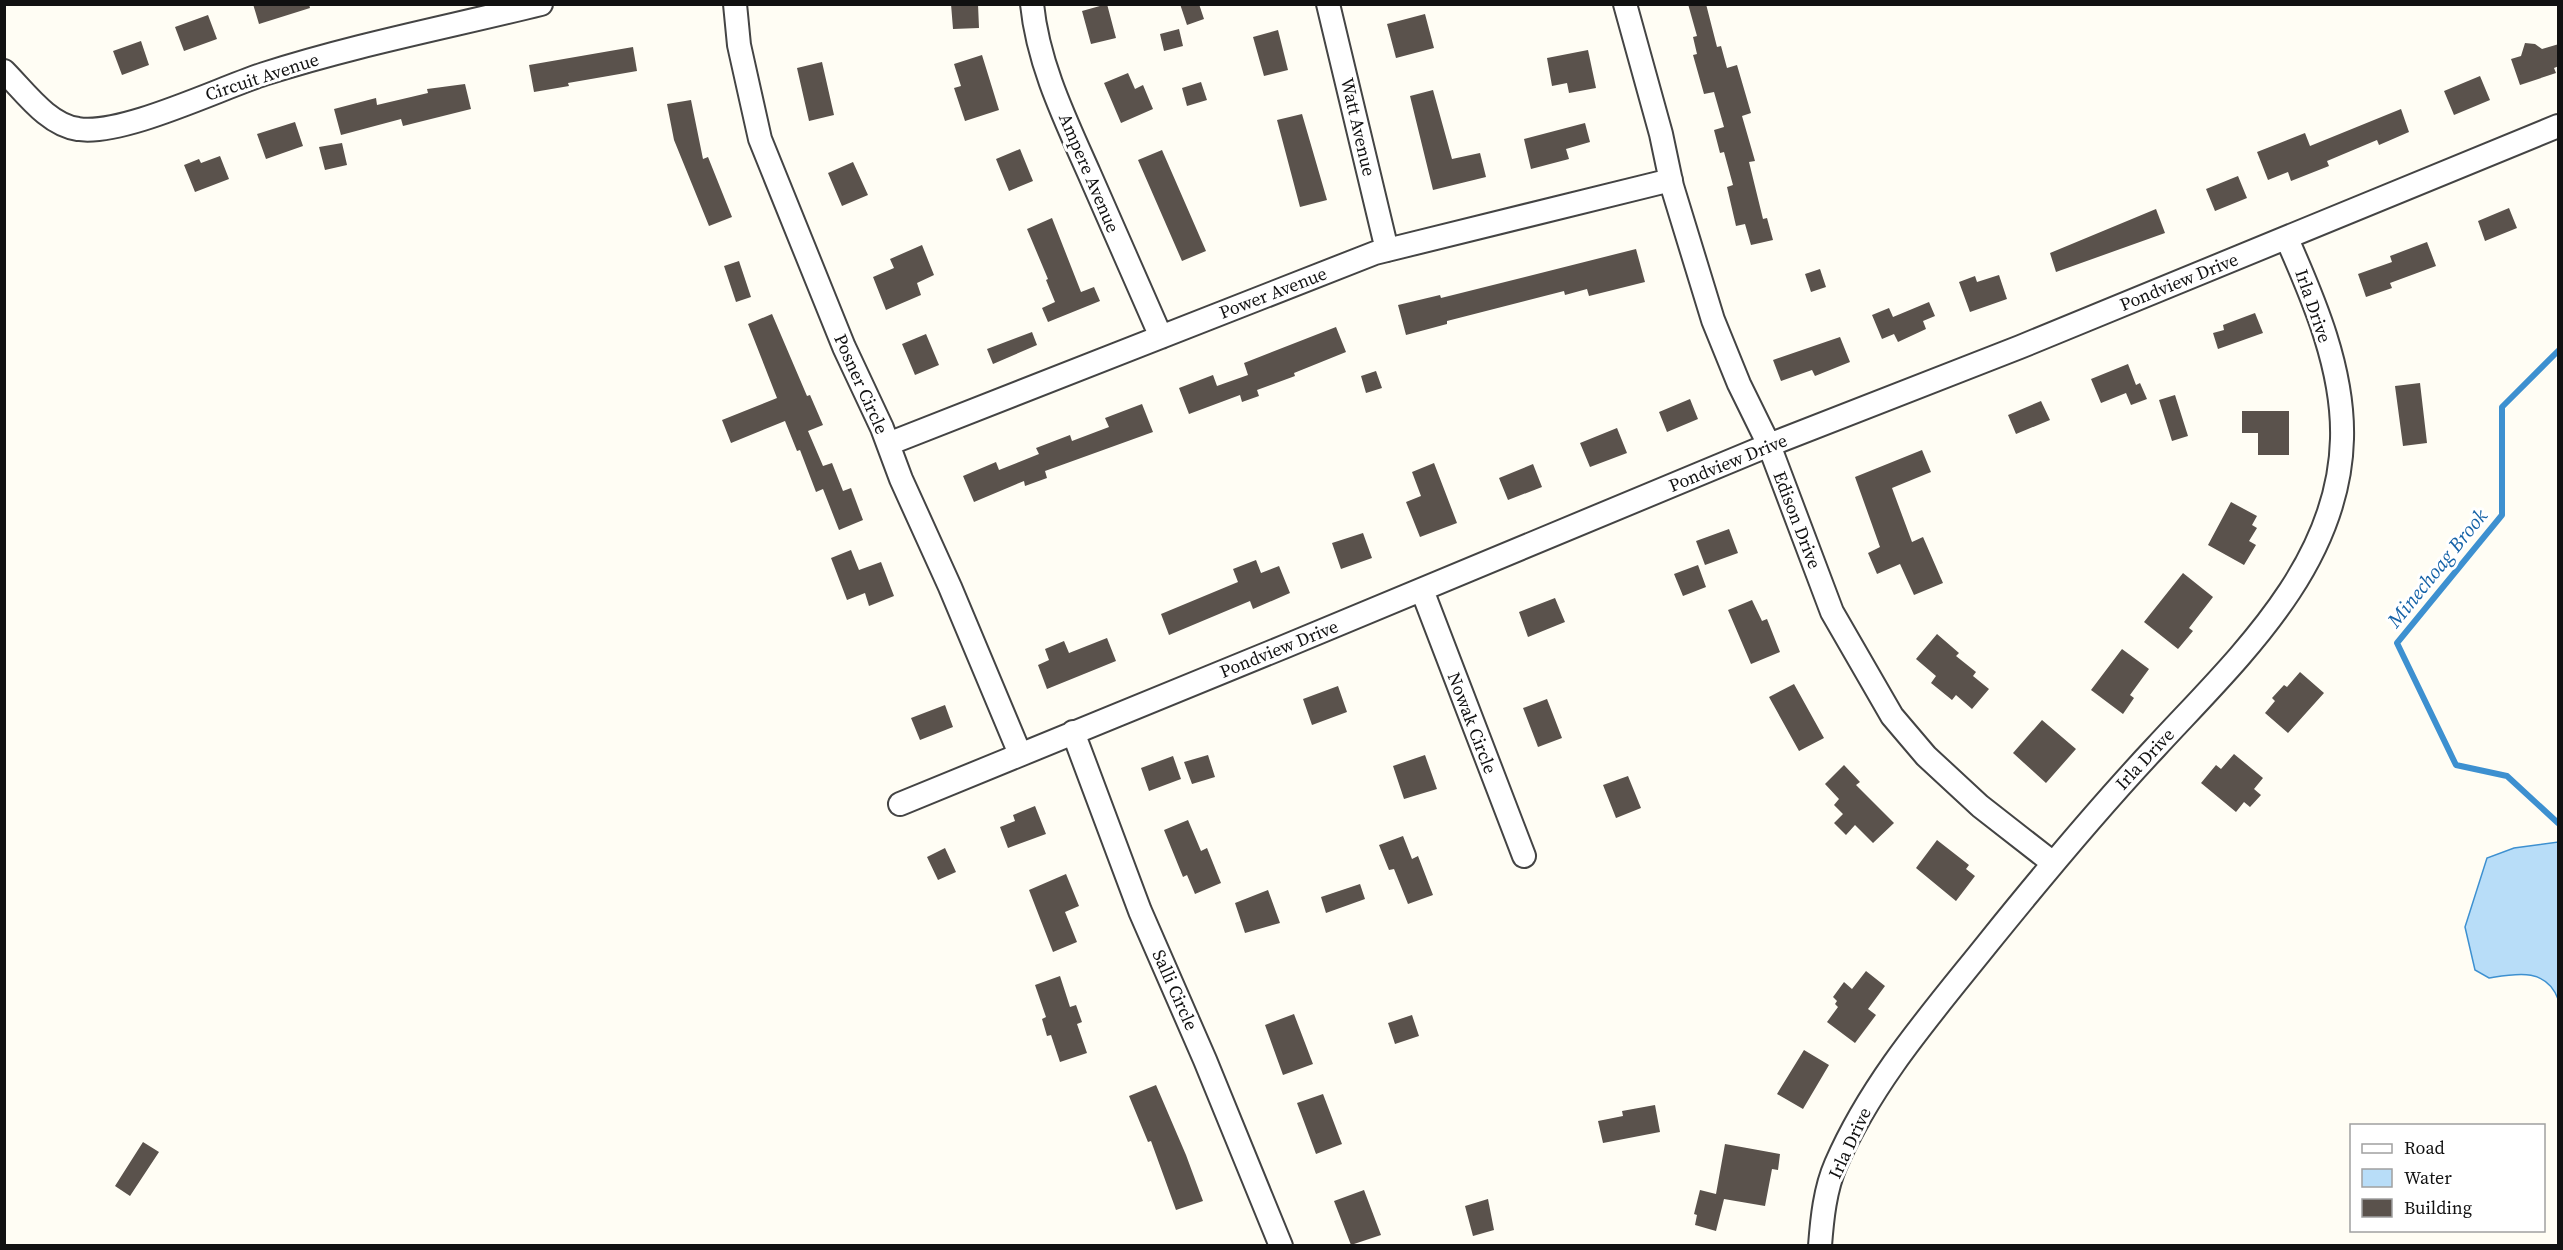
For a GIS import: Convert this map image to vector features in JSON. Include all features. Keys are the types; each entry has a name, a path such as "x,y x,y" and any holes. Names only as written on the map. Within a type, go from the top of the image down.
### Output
{"street":[{"name":"Circuit Avenue","path":"4,71 57,123 79,130 107,127 139,119 265,74 352,50 541,4"},
{"name":"Posner Circle","path":"735,4 740,45 760,139 844,347 888,444 1020,754"},
{"name":"Ampere Avenue","path":"1032,4 1040,49 1059,101 1161,337"},
{"name":"Watt Avenue","path":"1328,4 1387,250"},
{"name":"Edison Drive","path":"1625,4 1661,134 1671,180 1713,320 1739,384 1769,445 1832,612 1892,716 1926,756 1980,806 2052,863"},
{"name":"Pondview Drive","path":"900,804 1769,445 2020,347 2559,126"},
{"name":"Power Avenue","path":"888,444 1387,250 1671,180"},
{"name":"Irla Drive","path":"1820,1245 1823,1214 1835,1166 1865,1109 1911,1036 2095,812 2238,658 2290,594 2308,561 2326,520 2337,484 2342,438 2337,383 2321,321 2287,239"},
{"name":"Nowak Circle","path":"1422,590 1524,856"},
{"name":"Salli Circle","path":"1073,732 1140,911 1205,1059 1281,1245"}],"water":[{"path":"2558,842 2558,999 2553,989 2538,977 2519,974 2489,978 2475,970 2465,927 2487,858 2514,848"}],"building":[{"path":"253,4 309,4 310,8 259,24"},
{"path":"951,4 978,4 979,28 953,29"},
{"path":"1107,4 1116,38 1091,44 1082,11"},
{"path":"1180,4 1199,4 1204,19 1187,25"},
{"path":"1688,4 1706,4 1717,47 1721,46 1727,68 1737,65 1751,113 1742,116 1755,161 1749,162 1763,219 1767,218 1773,240 1751,245 1745,224 1736,226 1727,187 1733,185 1724,152 1720,153 1714,130 1724,127 1714,92 1704,94 1693,55 1697,54 1693,37 1697,36"},
{"path":"1425,14 1434,48 1396,58 1387,24"},
{"path":"208,15 217,39 184,51 175,27"},
{"path":"1179,29 1183,46 1164,51 1160,34"},
{"path":"1278,30 1288,70 1264,76 1253,37"},
{"path":"141,41 149,65 122,75 113,51"},
{"path":"2525,43 2535,44 2542,49 2559,44 2559,66 2554,68 2556,73 2520,85 2511,59 2521,56"},
{"path":"633,47 637,71 568,83 569,86 534,92 529,65"},
{"path":"1588,50 1596,88 1569,93 1567,83 1552,86 1547,58"},
{"path":"982,55 999,110 965,121 954,88 961,86 954,64"},
{"path":"822,62 834,115 809,121 797,68"},
{"path":"1128,73 1135,89 1143,85 1153,109 1121,123 1104,83"},
{"path":"2480,76 2490,100 2454,115 2444,91"},
{"path":"1201,82 1207,100 1187,106 1182,88"},
{"path":"465,84 471,109 403,126 401,119 341,135 334,109 376,98 377,105 428,93 427,89"},
{"path":"1433,90 1452,159 1480,153 1486,177 1433,190 1410,96"},
{"path":"691,100 703,159 708,157 732,217 709,226 674,140 667,104"},
{"path":"2401,109 2409,132 2379,145 2377,140 2327,161 2329,166 2291,181 2288,172 2268,180 2257,152 2305,133 2310,146"},
{"path":"1302,114 1327,200 1300,207 1277,120"},
{"path":"295,122 303,146 266,159 257,134"},
{"path":"1585,123 1590,142 1566,149 1569,159 1531,169 1524,139"},
{"path":"342,143 347,165 325,170 319,147"},
{"path":"1020,149 1033,181 1009,191 996,159"},
{"path":"1162,150 1206,251 1182,261 1138,160"},
{"path":"220,156 229,179 195,192 184,165 199,159 201,163"},
{"path":"853,162 868,195 842,206 828,173"},
{"path":"2238,176 2247,198 2215,211 2206,189"},
{"path":"2509,208 2517,228 2485,241 2478,221"},
{"path":"2156,209 2165,233 2056,272 2050,253"},
{"path":"1052,218 1081,292 1094,287 1100,301 1048,322 1042,308 1055,302 1027,229"},
{"path":"2427,242 2436,266 2390,283 2392,288 2366,297 2358,274 2392,262 2390,256"},
{"path":"922,245 934,275 917,283 921,295 886,310 873,277 894,268 890,259"},
{"path":"1636,249 1645,282 1589,296 1587,289 1565,295 1564,291 1447,321 1447,324 1406,335 1398,305 1440,295 1441,298"},
{"path":"739,261 751,297 736,302 724,266"},
{"path":"1820,269 1826,287 1811,292 1805,274"},
{"path":"1999,275 2007,299 1970,312 1959,282 1975,276 1977,282"},
{"path":"1929,302 1935,316 1923,321 1926,329 1898,342 1894,334 1882,339 1872,315 1889,308 1893,317"},
{"path":"2255,313 2263,333 2218,349 2213,333 2224,330 2223,325"},
{"path":"772,314 807,396 810,395 823,425 808,431 823,466 832,463 843,491 851,488 863,520 839,530 823,489 816,492 800,450 797,451 785,421 731,443 722,420 777,398 748,324"},
{"path":"1336,327 1346,352 1294,373 1295,376 1257,390 1259,396 1242,402 1240,395 1189,414 1179,388 1213,375 1217,386 1248,375 1244,363"},
{"path":"1032,332 1037,345 993,364 987,349"},
{"path":"926,334 939,365 915,375 902,344"},
{"path":"1840,337 1850,362 1815,376 1812,370 1781,381 1773,360"},
{"path":"2128,364 2136,385 2140,383 2147,399 2131,405 2126,393 2101,403 2091,379"},
{"path":"1376,371 1382,388 1366,393 1361,376"},
{"path":"2420,383 2427,443 2403,446 2395,386"},
{"path":"2175,395 2188,436 2172,441 2159,400"},
{"path":"1690,399 1698,419 1667,432 1659,412"},
{"path":"2041,401 2050,420 2016,434 2008,415"},
{"path":"1142,404 1153,432 1045,471 1047,478 1025,486 1024,481 974,502 963,476 996,462 999,470 1039,454 1036,448 1070,435 1072,441 1109,427 1105,418"},
{"path":"2242,411 2289,411 2289,455 2258,455 2258,433 2242,433"},
{"path":"1617,428 1627,453 1590,467 1580,443"},
{"path":"1922,450 1931,472 1892,488 1912,542 1923,537 1943,583 1914,595 1900,564 1877,574 1868,553 1880,547 1855,477"},
{"path":"1434,463 1457,523 1420,537 1406,502 1421,496 1412,472"},
{"path":"1533,464 1542,487 1508,500 1499,478"},
{"path":"2231,502 2257,516 2252,525 2257,528 2249,541 2256,545 2244,565 2208,545"},
{"path":"1729,529 1738,553 1705,565 1696,541"},
{"path":"1363,533 1372,558 1341,569 1332,543"},
{"path":"851,550 859,570 881,562 894,596 869,606 865,593 847,600 831,558"},
{"path":"1256,560 1261,573 1279,566 1290,593 1253,609 1250,601 1169,635 1161,614 1238,582 1233,569"},
{"path":"1698,565 1706,587 1683,596 1674,574"},
{"path":"2183,573 2213,597 2189,628 2193,631 2178,649 2144,622"},
{"path":"1555,598 1565,622 1528,637 1519,612"},
{"path":"1752,600 1762,621 1767,619 1780,652 1751,664 1728,610"},
{"path":"1937,634 1959,653 1956,656 1976,672 1973,676 1989,689 1972,709 1956,695 1952,700 1931,683 1936,676 1916,659"},
{"path":"1107,638 1116,661 1047,689 1038,665 1049,660 1045,649 1064,641 1069,653"},
{"path":"2122,649 2149,669 2130,695 2134,698 2123,714 2091,690"},
{"path":"2300,672 2324,693 2288,733 2265,713 2275,701 2272,698 2284,685 2287,687"},
{"path":"1794,684 1824,738 1799,751 1769,697"},
{"path":"1338,686 1347,712 1312,725 1303,699"},
{"path":"1547,699 1562,738 1538,747 1523,708"},
{"path":"945,705 953,727 920,740 911,718"},
{"path":"2042,720 2076,749 2046,783 2013,753"},
{"path":"2234,754 2263,778 2254,789 2261,795 2250,807 2244,802 2236,812 2201,783 2216,765 2221,769"},
{"path":"1208,755 1215,777 1192,784 1184,762"},
{"path":"1425,755 1437,789 1404,799 1393,766"},
{"path":"1173,756 1181,779 1149,791 1141,768"},
{"path":"1844,765 1860,782 1856,785 1894,823 1873,843 1855,825 1846,835 1834,823 1843,814 1834,805 1839,799 1825,784"},
{"path":"1628,776 1641,808 1616,818 1603,785"},
{"path":"1035,806 1046,834 1008,848 1000,827 1015,821 1013,815"},
{"path":"1188,820 1201,851 1207,848 1221,883 1195,894 1187,875 1183,877 1164,830"},
{"path":"1403,836 1412,859 1418,856 1433,895 1408,904 1394,869 1389,870 1379,845"},
{"path":"1937,840 1969,865 1966,869 1975,876 1956,901 1916,868"},
{"path":"945,848 956,872 938,880 927,857"},
{"path":"1066,874 1079,906 1065,912 1077,942 1053,952 1029,890"},
{"path":"1360,884 1365,899 1326,913 1321,897"},
{"path":"1268,890 1280,923 1245,933 1235,903"},
{"path":"1866,971 1885,986 1868,1009 1876,1015 1855,1043 1827,1022 1838,1007 1833,997 1844,982 1852,989"},
{"path":"1060,976 1070,1007 1076,1005 1082,1022 1077,1024 1087,1053 1060,1062 1051,1035 1047,1036 1042,1019 1046,1017 1035,985"},
{"path":"1294,1014 1313,1064 1283,1075 1265,1025"},
{"path":"1412,1015 1419,1036 1395,1044 1388,1023"},
{"path":"1804,1050 1829,1065 1803,1109 1777,1094"},
{"path":"1156,1085 1203,1201 1176,1210 1151,1141 1148,1142 1129,1096"},
{"path":"1323,1094 1342,1144 1316,1154 1297,1103"},
{"path":"1655,1105 1660,1132 1603,1143 1598,1121 1623,1116 1622,1111"},
{"path":"143,1142 159,1152 130,1196 115,1186"},
{"path":"1725,1144 1780,1154 1778,1170 1772,1169 1765,1206 1724,1199 1716,1231 1695,1225 1697,1215 1694,1214 1700,1190 1716,1194"},
{"path":"1364,1190 1381,1235 1351,1245 1334,1201"},
{"path":"1488,1199 1494,1230 1473,1236 1465,1206"}],"waterway":[{"name":"Minechoag Brook","path":"2558,351 2502,407 2502,515 2397,643 2456,765 2507,776 2558,823"}]}
